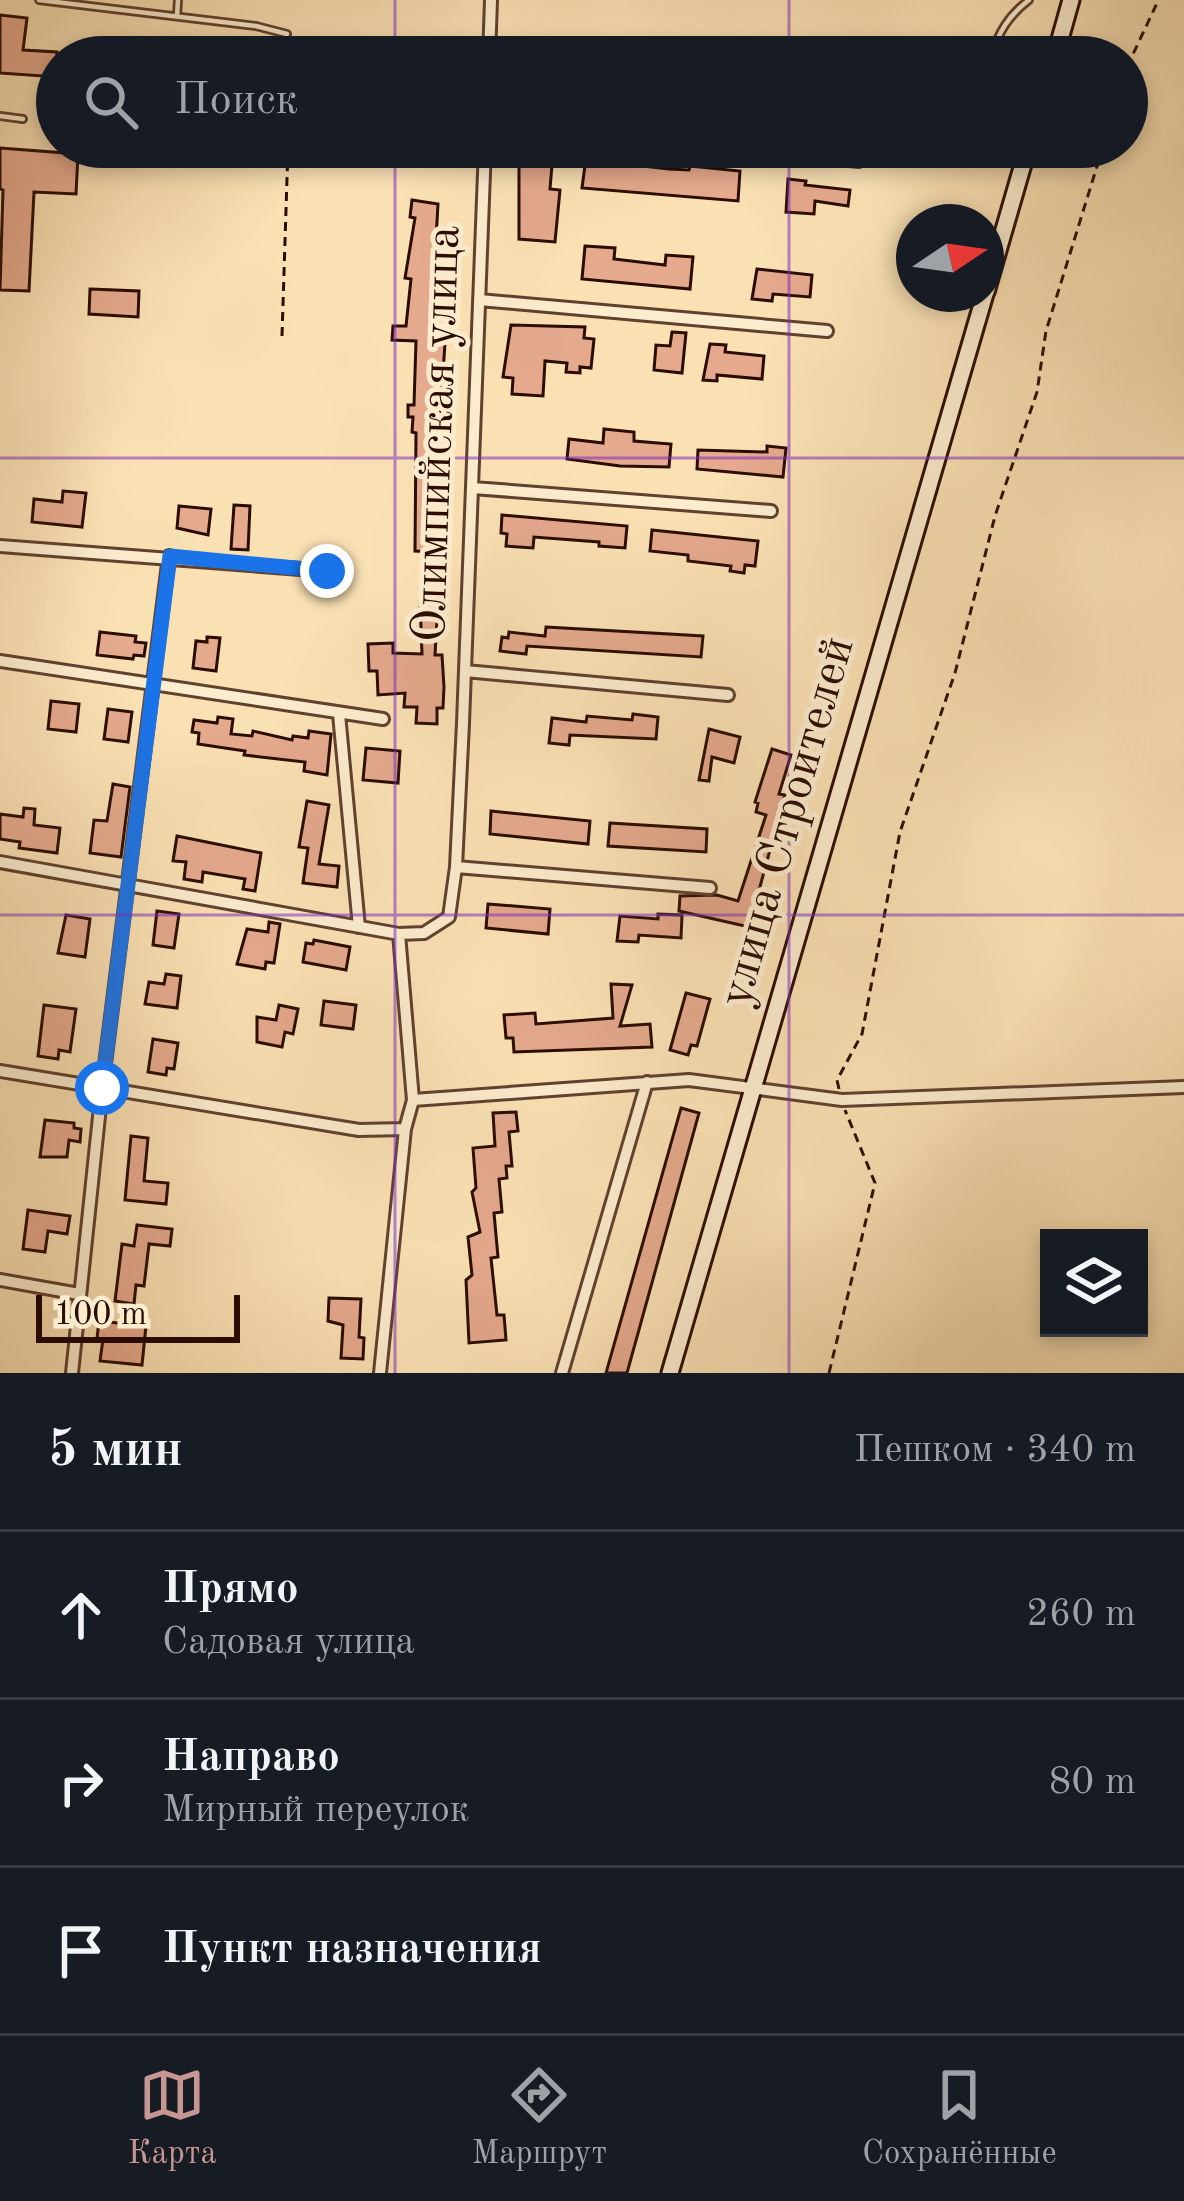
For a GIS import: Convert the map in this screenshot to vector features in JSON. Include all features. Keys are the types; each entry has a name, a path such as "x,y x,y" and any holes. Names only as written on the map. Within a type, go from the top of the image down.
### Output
{"main road":[{"path":"1061,36 1071,0"},
{"name":"улица Строителей","path":"1004,230 1022,168"},
{"name":"улица Строителей","path":"670,1373 980,312"}],"street":[{"path":"490,36 491,0"},
{"name":"Олимпийская улица","path":"399,934 424,933 449,917 456,867 484,168"},
{"path":"479,301 827,331"},
{"path":"472,488 771,511"},
{"path":"0,546 327,571"},
{"path":"72,1373 102,1088 170,556"},
{"path":"0,661 383,719"},
{"path":"465,671 728,694"},
{"path":"339,714 359,927"},
{"path":"0,862 399,934 413,1100 405,1129 380,1373"},
{"path":"456,867 710,888"},
{"path":"0,1071 359,1130 405,1129"},
{"path":"413,1100 689,1080 842,1100 1184,1088"},
{"path":"562,1373 647,1082"},
{"path":"0,1280 79,1294"}],"lane":[{"path":"39,0 256,26 287,34"},
{"path":"177,16 178,0"},
{"path":"997,36 1013,12 1029,0"},
{"path":"0,116 23,119"}],"path":[{"path":"1142,36 1158,1"},
{"path":"282,336 287,168"},
{"path":"829,1373 875,1183 837,1080 862,1034 900,832 955,673 995,516 1037,392 1046,331 1096,168"}],"building":[{"path":"0,15 27,18 23,50 36,51 36,76 0,73"},
{"path":"0,148 36,151 36,168 77,168 76,194 34,192 29,291 0,290"},
{"path":"519,168 552,168 550,189 560,190 555,242 519,239"},
{"path":"585,168 740,171 738,201 582,188"},
{"path":"788,179 850,190 848,206 815,201 814,214 786,212"},
{"path":"412,200 438,204 431,327 446,328 442,388 446,388 436,490 445,499 445,522 438,522 437,552 415,551 416,433 408,405 414,405 416,341 392,340 393,326 406,326 411,279 405,278 415,218 410,217"},
{"path":"585,246 615,248 614,259 665,265 666,255 693,257 690,289 582,279"},
{"path":"757,269 812,275 810,297 773,294 772,301 752,299"},
{"path":"90,289 139,291 138,317 89,314"},
{"path":"511,325 585,327 584,338 594,339 591,368 566,372 567,363 545,361 543,396 512,394 513,378 503,377"},
{"path":"672,332 686,333 682,373 654,370 656,345 670,346"},
{"path":"710,344 726,345 725,352 764,356 762,379 717,375 717,381 703,380"},
{"path":"604,429 634,432 634,441 671,444 669,467 567,459 569,439 603,443"},
{"path":"767,446 786,448 783,477 697,469 698,450 767,452"},
{"path":"63,491 86,493 82,527 32,522 34,499 62,502"},
{"path":"234,505 250,506 248,550 231,549"},
{"path":"179,506 211,509 208,535 177,528"},
{"path":"502,515 627,526 625,548 534,537 533,548 506,546"},
{"path":"652,530 758,541 755,566 745,565 744,573 730,571 731,566 688,561 688,555 650,551"},
{"path":"420,601 438,602 435,655 442,655 444,687 437,724 416,723 417,707 404,707 405,693 378,695 377,671 369,671 368,644 393,643 393,653 422,654"},
{"path":"546,627 703,636 701,657 527,646 526,654 500,651 502,637 508,638 509,632 545,636"},
{"path":"100,632 136,636 135,642 146,643 144,656 97,655"},
{"path":"207,637 220,638 216,671 193,668 196,641 207,642"},
{"path":"51,701 79,704 76,732 48,729"},
{"path":"108,709 132,712 128,742 104,739"},
{"path":"633,714 658,717 656,739 570,735 569,745 549,743 552,718 632,720"},
{"path":"218,717 233,719 231,734 252,736 253,731 292,740 293,736 308,738 309,731 331,734 327,775 304,771 305,762 198,744 199,733 192,732 194,720 217,723"},
{"path":"709,729 740,737 734,763 712,757 709,781 699,780"},
{"path":"366,748 400,751 398,783 363,780"},
{"path":"772,749 791,755 779,794 785,795 749,927 679,911 680,896 717,895 738,901 766,815 756,812 755,802"},
{"path":"113,784 130,787 121,857 90,853 94,820 107,821"},
{"path":"307,801 329,805 319,864 339,866 337,887 303,883 308,848 299,847"},
{"path":"24,808 35,809 34,825 60,828 57,853 19,848 20,842 0,839 0,814 23,817"},
{"path":"491,811 590,821 588,844 490,834"},
{"path":"610,823 707,829 706,852 608,846"},
{"path":"177,836 261,853 255,891 243,889 245,879 203,872 202,882 184,879 186,862 173,861"},
{"path":"488,904 550,909 548,934 486,928"},
{"path":"157,911 179,914 174,948 153,945"},
{"path":"658,914 682,915 681,938 639,935 638,942 617,941 620,916 658,919"},
{"path":"66,915 90,919 85,957 58,953"},
{"path":"269,922 280,924 274,963 266,962 265,969 237,964 247,929 268,932"},
{"path":"314,940 350,947 346,970 303,962 306,943"},
{"path":"166,974 181,976 177,1008 145,1004 149,982 164,984"},
{"path":"611,984 632,985 620,1026 650,1024 652,1047 514,1052 513,1038 506,1038 504,1015 535,1013 536,1024 613,1018"},
{"path":"686,993 710,999 697,1046 691,1045 688,1055 670,1050"},
{"path":"324,1001 356,1005 353,1029 321,1025"},
{"path":"44,1005 76,1009 70,1052 59,1050 58,1059 38,1056"},
{"path":"279,1005 298,1009 293,1034 285,1032 282,1047 257,1042 257,1017 276,1020"},
{"path":"153,1039 178,1043 174,1069 167,1068 166,1075 148,1072"},
{"path":"681,1108 699,1113 627,1373 606,1373"},
{"path":"516,1112 518,1131 509,1132 512,1166 506,1166 507,1178 499,1179 502,1212 494,1213 498,1257 491,1258 497,1315 504,1315 506,1340 469,1343 466,1280 472,1275 468,1237 480,1232 472,1192 476,1188 473,1148 495,1146 493,1113"},
{"path":"45,1120 74,1123 74,1128 81,1129 80,1142 69,1140 67,1157 40,1157"},
{"path":"131,1136 148,1138 144,1181 168,1183 166,1204 125,1200"},
{"path":"28,1210 70,1216 67,1234 48,1231 45,1252 23,1249"},
{"path":"137,1225 172,1229 170,1246 149,1244 144,1286 136,1285 134,1304 115,1301 122,1244 134,1246"},
{"path":"329,1298 361,1299 363,1359 341,1358 343,1325 328,1321"},
{"path":"99,1321 146,1326 142,1365 100,1361"}],"route":[{"path":"102,1088 170,556 327,571"}]}
